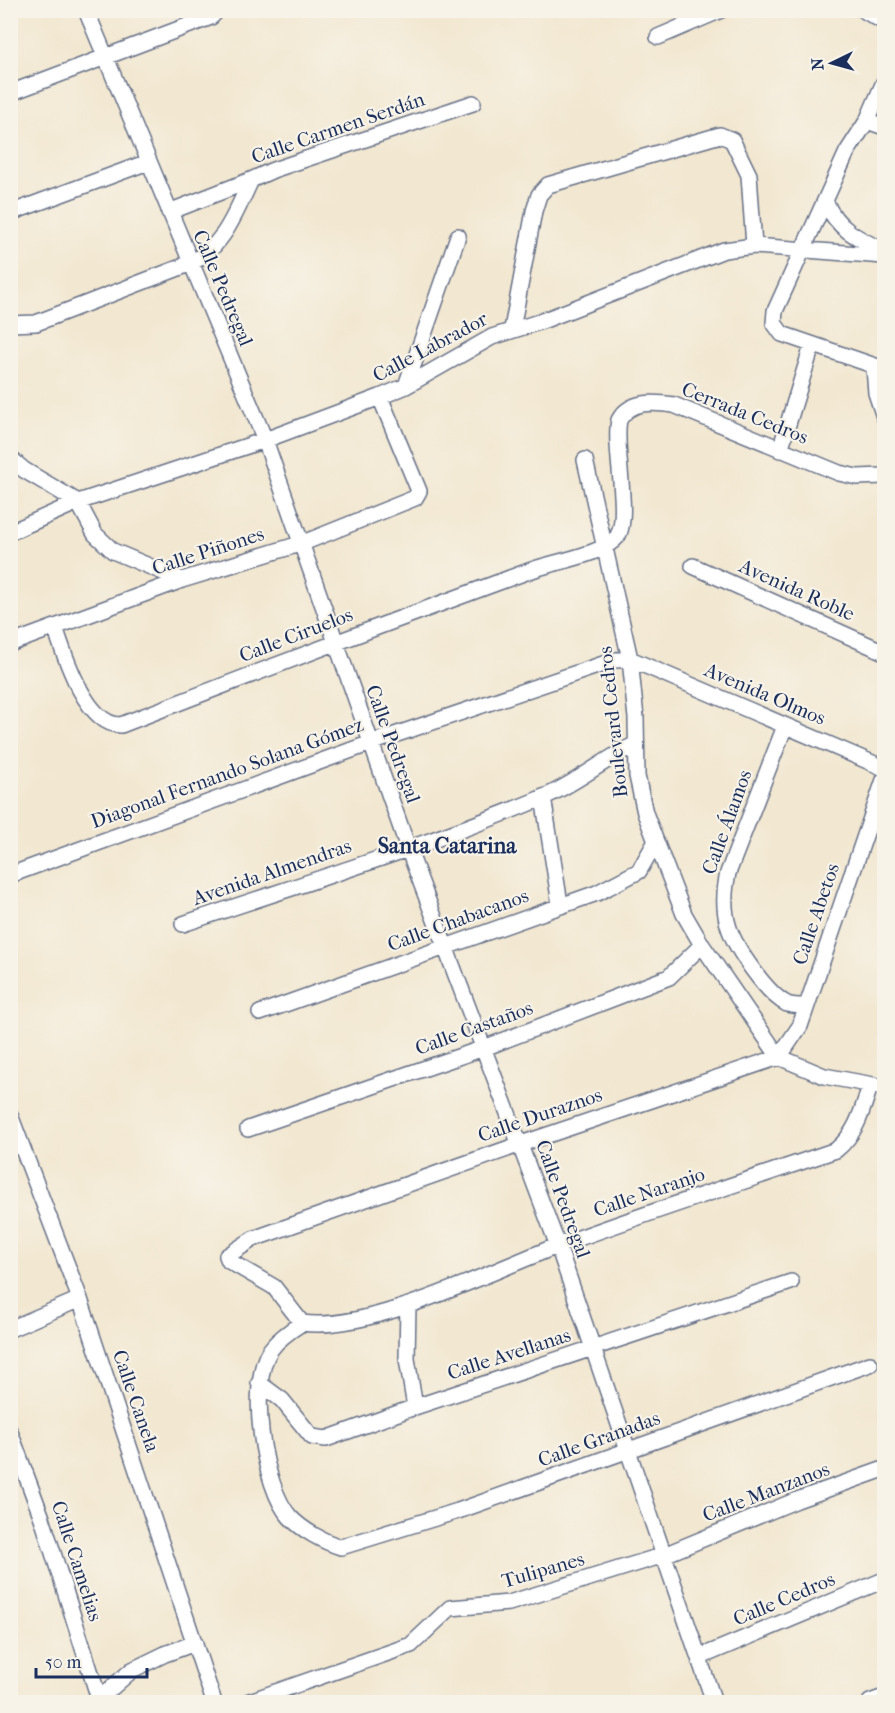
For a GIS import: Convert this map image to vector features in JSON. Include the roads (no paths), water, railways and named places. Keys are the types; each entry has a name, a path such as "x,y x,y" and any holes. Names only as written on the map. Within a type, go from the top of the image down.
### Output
{"street":[{"name":"Calle Pedregal","path":"86,10 189,264 265,440 408,848 558,1246 714,1702"},
{"path":"10,93 104,59 211,16 218,10"},
{"path":"658,37 722,10"},
{"path":"863,10 885,22"},
{"path":"885,82 802,248 775,311 774,323 782,334 880,368 876,393 885,417"},
{"name":"Calle Carmen Serdán","path":"11,325 36,323 207,255 224,237 250,180 273,170 473,103"},
{"path":"867,121 885,127"},
{"path":"512,329 534,211 539,195 548,185 720,135 732,140 749,175 754,246"},
{"path":"10,213 148,162"},
{"path":"169,212 250,180"},
{"path":"826,203 832,217 844,230 885,251"},
{"path":"406,386 458,236"},
{"name":"Calle Labrador","path":"13,531 78,502 265,440 380,397 406,386 492,337 551,318 724,250 754,246 885,256"},
{"path":"780,450 812,346"},
{"name":"Calle Piñones","path":"12,643 182,580 303,543 415,498 419,491 380,397"},
{"name":"Cerrada Cedros","path":"606,547 618,535 622,513 619,420 622,413 634,405 653,402 674,405 838,473 857,477 885,476"},
{"path":"10,458 24,470 78,502 95,534 113,551 182,580"},
{"name":"Boulevard Cedros","path":"585,460 630,659 636,718 634,745 641,794 655,843 684,914 702,945 779,1057"},
{"name":"Calle Ciruelos","path":"55,627 67,664 97,716 112,726 121,725 334,642 545,565 606,547"},
{"name":"Avenida Roble","path":"693,566 885,652"},
{"name":"Avenida Olmos","path":"630,659 885,768"},
{"name":"Diagonal Fernando Solana Gómez","path":"10,875 371,743 615,660 630,659"},
{"name":"Calle Álamos","path":"785,726 728,873 725,906 734,941 772,993 785,1003 806,1006"},
{"name":"Avenida Almendras","path":"183,924 408,848 543,797 570,785 608,757 634,745"},
{"name":"Calle Abetos","path":"779,1057 800,1026 885,780"},
{"path":"543,797 560,904"},
{"name":"Calle Chabacanos","path":"260,1013 446,948 560,904 597,893 639,871 655,843"},
{"name":"Calle Castaños","path":"248,1129 484,1048 669,977 702,945"},
{"path":"779,1057 824,1076 878,1087"},
{"name":"Calle Duraznos","path":"302,1323 274,1287 235,1265 227,1256 253,1239 521,1144 779,1057"},
{"name":"Calle Naranjo","path":"302,1323 322,1326 408,1305 558,1246 836,1150 849,1140 878,1087"},
{"name":"Calle Canela","path":"10,1115 80,1299 214,1702"},
{"name":"Calle Avellanas","path":"259,1383 282,1400 312,1437 326,1439 415,1407 791,1282"},
{"path":"10,1329 80,1299"},
{"path":"408,1305 407,1359 415,1407"},
{"path":"259,1383 269,1350 285,1334 302,1323"},
{"name":"Calle Granadas","path":"259,1383 261,1446 279,1496 289,1516 327,1543 341,1547 458,1511 870,1364"},
{"name":"Calle Camelias","path":"10,1432 42,1518 100,1701"},
{"name":"Calle Manzanos","path":"664,1555 797,1500 885,1469"},
{"name":"Tulipanes","path":"247,1702 411,1645 450,1608 464,1605 509,1604 664,1555"},
{"name":"Calle Cedros","path":"700,1657 885,1580"},
{"path":"100,1701 132,1670 195,1643"},
{"path":"870,1702 885,1697"}],"district":[{"name":"Santa Catarina","path":"447,846"}]}
